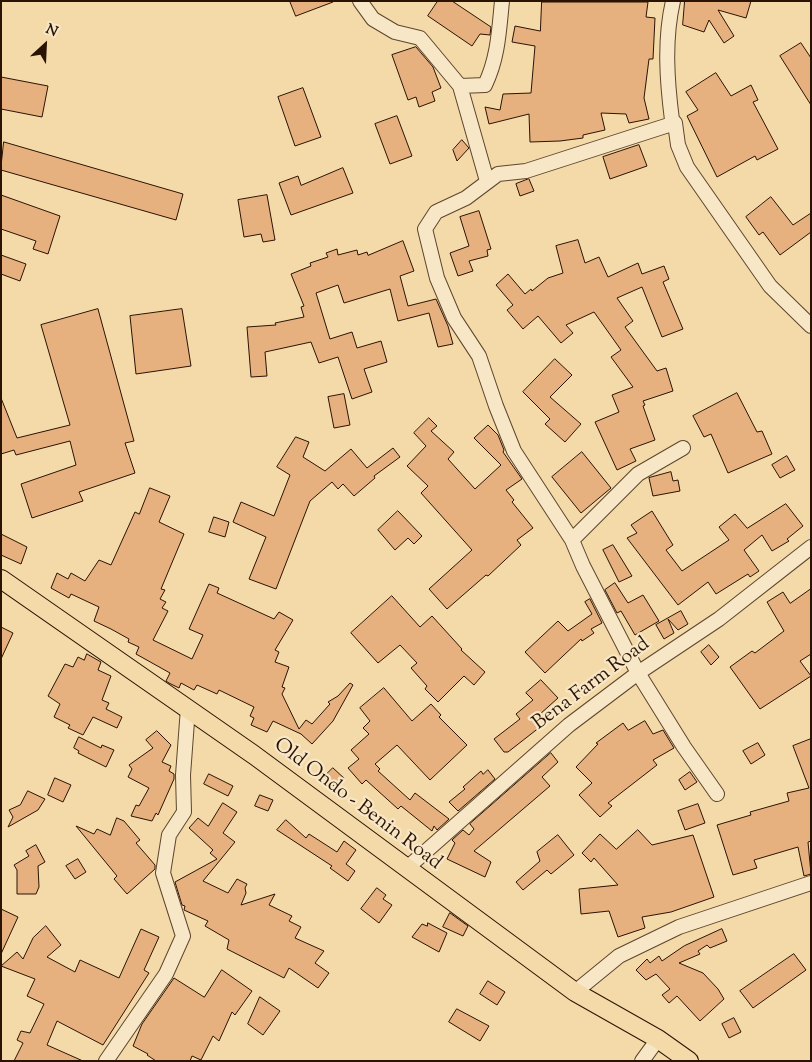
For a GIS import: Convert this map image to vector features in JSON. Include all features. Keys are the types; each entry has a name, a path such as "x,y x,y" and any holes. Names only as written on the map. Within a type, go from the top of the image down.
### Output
{"main road":[{"name":"Old Ondo - Benin Road","path":"1,579 188,708 576,992 658,1039 690,1061"}],"street":[{"path":"360,1 373,19 395,32 420,38 460,86 486,181"},
{"path":"460,86 484,85 492,69 498,48 502,1"},
{"path":"673,1 668,36 667,80 672,120 676,123 678,145 687,166 770,286 811,326"},
{"path":"676,123 526,171 498,174 486,181 466,198 436,212 425,229 437,278 454,318 479,356 514,451 572,540 583,566 638,672 684,747 716,794"},
{"path":"572,540 638,474 683,448"},
{"name":"Bena Farm Road","path":"406,868 569,724 638,672 719,620 811,547"},
{"path":"106,1061 166,974 182,936 162,873 169,835 184,812 183,776 188,708"},
{"path":"576,992 619,956 679,927 811,883"},
{"path":"642,1061 658,1039"}],"building":[{"path":"290,1 333,1 333,2 296,16"},
{"path":"438,1 452,1 491,27 490,35 480,34 472,46 428,16"},
{"path":"685,1 751,1 746,18 718,10 734,36 724,43 709,20 704,32 683,25"},
{"path":"542,2 648,2 646,17 655,18 653,59 649,59 644,98 649,119 629,123 626,114 601,113 605,130 583,135 583,138 530,142 529,114 489,124 485,107 500,110 503,94 531,93 535,46 512,42 515,26 540,31"},
{"path":"801,43 811,58 811,105 780,56"},
{"path":"416,47 433,67 441,88 432,92 435,101 419,107 416,97 408,100 392,55"},
{"path":"716,73 731,96 751,85 758,100 753,102 778,149 757,160 755,156 717,177 687,116 698,110 686,92"},
{"path":"1,77 48,86 42,117 1,109"},
{"path":"303,88 321,137 295,146 278,97"},
{"path":"397,116 412,156 390,164 375,124"},
{"path":"462,140 469,148 457,161 453,150"},
{"path":"4,142 183,194 176,220 1,170"},
{"path":"639,145 647,166 610,179 603,157"},
{"path":"343,168 353,193 291,215 279,183 298,176 301,185"},
{"path":"529,179 534,191 520,196 516,184"},
{"path":"1,195 60,216 48,254 33,249 36,241 1,229"},
{"path":"267,195 275,240 263,242 261,234 244,237 238,200"},
{"path":"771,197 793,225 811,213 811,232 780,255 763,232 759,235 746,217"},
{"path":"479,211 491,249 487,250 488,256 469,261 473,271 458,276 450,253 469,246 460,217"},
{"path":"578,240 585,263 599,257 608,277 638,263 642,274 664,266 669,279 663,282 683,329 662,337 642,287 617,298 633,321 625,327 657,371 666,368 673,391 643,401 655,440 630,449 636,461 617,470 595,422 619,412 612,395 633,387 611,357 621,350 594,312 566,325 573,333 561,343 538,316 523,329 507,310 513,305 496,285 508,274 525,294 531,289 532,291 548,278 563,273 556,246"},
{"path":"403,241 414,271 400,276 408,306 436,299 448,326 453,344 438,347 429,313 398,321 390,289 344,303 338,285 316,293 330,339 352,332 357,348 381,341 387,362 364,369 372,392 352,399 338,357 319,363 311,342 265,352 267,376 251,377 247,327 276,325 275,323 304,317 301,307 304,306 291,274 311,266 310,263 328,257 326,253 337,249 338,255 357,250 358,255 367,252 368,255"},
{"path":"1,255 26,264 20,281 1,274"},
{"path":"98,309 134,441 125,443 135,473 79,492 83,501 32,518 21,484 76,465 70,441 16,455 14,450 1,454 1,398 17,438 70,425 41,325"},
{"path":"182,309 191,366 136,374 130,316"},
{"path":"555,359 572,375 550,397 581,424 565,442 545,424 550,419 523,392"},
{"path":"737,393 757,432 762,431 772,454 728,473 711,434 704,437 693,416"},
{"path":"344,394 350,425 334,428 328,397"},
{"path":"429,418 437,426 431,431 454,452 448,459 475,489 501,465 474,438 488,425 498,435 504,450 503,452 522,479 506,490 514,500 512,502 533,528 517,540 521,545 488,576 486,575 447,609 429,589 472,550 421,493 428,486 407,466 426,446 414,433"},
{"path":"296,437 309,442 303,457 325,471 351,449 367,468 393,448 400,457 374,476 375,478 354,496 343,484 338,489 332,482 310,501 276,589 249,579 266,537 233,522 241,502 274,516 290,475 277,467"},
{"path":"582,452 611,488 581,513 552,477"},
{"path":"787,456 795,470 780,478 772,465"},
{"path":"671,472 673,481 678,480 680,491 653,496 649,478"},
{"path":"150,488 170,496 159,522 184,534 161,589 165,590 160,599 166,602 162,608 168,611 153,640 192,659 203,635 189,629 209,584 219,588 217,593 274,619 279,612 293,620 275,650 279,652 275,662 289,667 282,687 285,688 282,694 299,729 306,720 312,724 330,704 328,702 338,696 350,683 353,685 333,721 312,744 301,734 273,721 267,732 251,725 254,718 250,716 254,707 219,690 217,694 197,685 194,690 181,683 179,688 169,683 166,681 170,673 136,654 139,647 128,642 129,639 94,621 99,607 71,594 69,598 51,588 57,573 68,579 71,573 85,581 99,560 111,565 135,512 139,514"},
{"path":"786,504 803,526 787,539 789,541 772,551 762,535 744,550 759,571 750,577 748,574 716,594 708,582 678,605 627,538 637,533 631,525 652,511 673,545 666,550 682,571 729,540 719,527 735,514 747,528"},
{"path":"398,511 422,536 414,544 408,538 395,550 378,530"},
{"path":"214,517 229,522 225,537 209,532"},
{"path":"1,534 27,547 21,564 1,555"},
{"path":"613,545 632,576 619,582 603,550"},
{"path":"615,583 628,603 643,595 659,621 635,635 621,611 617,613 605,590"},
{"path":"811,589 811,654 800,661 811,676 760,709 730,667 752,651 755,653 784,631 767,602 783,592 790,603"},
{"path":"392,596 420,627 432,616 461,650 485,672 474,685 464,676 438,702 425,689 427,686 411,668 417,663 400,645 378,663 351,633"},
{"path":"590,599 602,623 591,629 594,633 582,641 581,639 545,673 525,652 558,621 568,631 592,614 585,602"},
{"path":"681,611 688,624 678,630 668,619 674,633 664,639 656,625"},
{"path":"1,627 13,633 1,659"},
{"path":"709,645 719,657 711,665 701,652"},
{"path":"87,654 101,662 98,670 111,676 102,700 109,703 106,709 122,717 117,728 93,717 83,735 68,728 70,725 54,717 60,704 48,696 65,664 73,667 78,657 84,660"},
{"path":"541,680 558,698 539,715 542,719 539,721 540,727 508,752 504,752 494,739 520,719 516,714 533,700 526,693"},
{"path":"384,688 412,721 431,704 441,715 439,717 467,745 430,780 397,745 375,764 380,769 378,771 410,800 415,793 449,819 437,830 434,826 432,831 401,806 398,809 366,780 362,784 348,768 359,759 351,750 369,734 363,728 370,721 360,708"},
{"path":"645,721 653,734 663,730 674,748 653,760 657,765 608,803 612,806 600,817 579,795 592,783 576,767 598,744 596,743 623,723 628,730"},
{"path":"157,731 171,745 162,762 171,766 169,771 174,774 174,779 158,815 156,813 152,821 131,816 136,805 139,806 149,788 128,777 132,769 129,765 153,748 146,740"},
{"path":"79,737 101,748 102,745 114,750 106,767 78,753 79,751 74,748"},
{"path":"811,739 811,841 808,842 811,874 804,876 798,847 754,860 757,868 733,875 717,825 751,815 750,812 789,801 787,793 809,788 793,746"},
{"path":"758,743 765,755 751,764 743,751"},
{"path":"551,753 558,762 542,777 550,786 474,851 491,862 485,877 447,859 455,843 452,840 463,830 469,835 474,829 470,824"},
{"path":"333,768 345,779 336,788 324,777"},
{"path":"488,770 495,779 458,811 449,802 465,789 463,787 481,771 483,774"},
{"path":"690,772 697,782 685,790 679,780"},
{"path":"209,774 233,786 228,796 204,784"},
{"path":"55,778 71,785 63,802 48,795"},
{"path":"28,791 45,799 38,810 8,827 13,817 9,810 20,805"},
{"path":"260,795 273,800 268,811 255,806"},
{"path":"223,803 237,812 223,833 235,842 203,881 228,893 237,879 247,884 245,888 246,893 241,905 275,894 269,905 292,916 289,921 301,927 295,938 324,951 315,963 329,973 318,988 289,968 284,978 227,949 229,940 205,926 208,921 184,910 185,906 182,905 175,882 217,859 210,853 213,850 189,828 198,818 208,826"},
{"path":"698,804 705,823 685,830 678,811"},
{"path":"117,818 124,821 140,840 136,843 155,865 155,869 127,894 114,879 117,876 76,826 94,834 97,829 110,835"},
{"path":"286,820 306,838 309,834 337,852 344,841 356,850 346,864 355,871 348,881 330,868 332,866 277,830"},
{"path":"638,830 652,845 693,835 714,897 671,912 642,917 645,928 618,937 609,911 581,914 579,889 618,885 594,858 591,862 582,853 600,834 616,849"},
{"path":"558,835 574,855 551,874 547,870 523,890 516,882 540,861 537,852"},
{"path":"36,845 45,862 38,866 39,887 36,894 17,894 17,870 14,865 29,856 26,851"},
{"path":"78,859 86,872 75,879 66,866"},
{"path":"377,888 386,895 383,899 392,905 379,923 361,909"},
{"path":"1,909 18,917 1,954"},
{"path":"450,913 468,926 463,936 443,927"},
{"path":"428,923 447,933 439,952 412,937 422,924 427,926"},
{"path":"46,926 61,945 47,957 75,972 80,960 119,978 141,929 159,937 144,970 149,973 103,1045 57,1021 47,1045 83,1061 14,1061 23,1043 17,1040 21,1031 30,1033 44,1004 27,996 35,979 1,966 17,952 23,959 33,938"},
{"path":"722,929 727,941 710,948 707,945 698,951 700,954 679,963 703,973 718,989 724,999 700,1021 677,996 669,1003 662,995 670,989 656,974 646,980 636,970 647,959 650,963 659,956 662,961 684,946"},
{"path":"794,954 806,970 753,1008 740,991"},
{"path":"222,970 252,991 235,1015 232,1012 219,1041 213,1036 201,1060 192,1056 190,1061 156,1061 133,1046 142,1024 174,978 204,997"},
{"path":"488,981 505,992 497,1005 480,994"},
{"path":"260,997 280,1011 263,1035 248,1024"},
{"path":"457,1009 489,1026 480,1041 449,1022"},
{"path":"734,1018 741,1032 729,1038 722,1024"}]}
